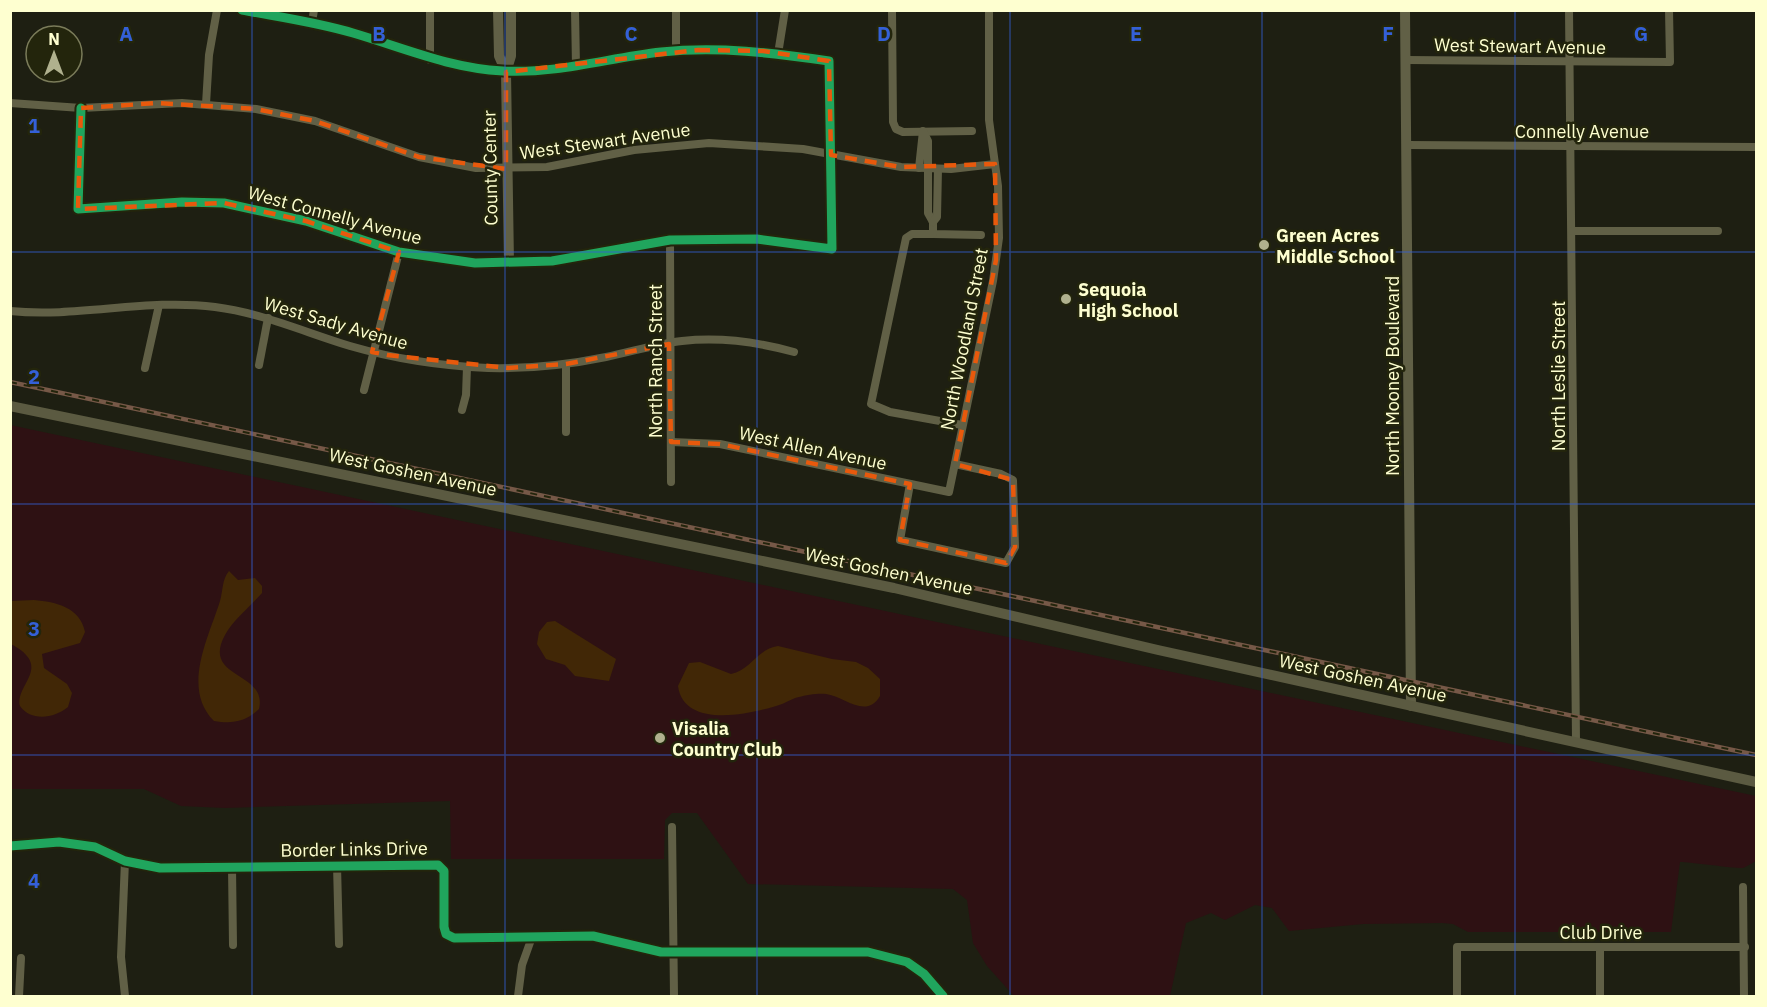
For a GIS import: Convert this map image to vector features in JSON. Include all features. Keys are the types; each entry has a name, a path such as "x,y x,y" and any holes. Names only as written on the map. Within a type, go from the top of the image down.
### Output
{"main road":[{"name":"West Goshen Avenue","path":"10,406 894,588 1756,782"}],"street":[{"path":"207,104 209,55 217,10"},
{"path":"242,10 312,22 430,60 506,72 536,72 676,51 778,54 830,61 831,155"},
{"path":"312,22 314,10"},
{"path":"430,10 430,60"},
{"name":"County Center","path":"498,10 499,56 506,72"},
{"name":"County Center","path":"509,263 506,72 511,56 511,10"},
{"path":"575,10 576,67"},
{"path":"676,10 676,51"},
{"path":"778,54 785,10"},
{"path":"892,10 893,123 896,129 903,132 972,130"},
{"name":"North Woodland Street","path":"949,492 996,260 999,214 989,120 989,10"},
{"name":"North Mooney Boulevard","path":"1405,10 1411,706"},
{"name":"North Leslie Street","path":"1569,10 1576,741"},
{"name":"West Stewart Avenue","path":"1407,60 1670,62 1669,10"},
{"name":"West Stewart Avenue","path":"10,103 81,108 158,103 207,104 256,109 315,122 392,149 447,164 506,169 547,167 634,150 709,143 771,145 883,165 928,169 994,164"},
{"name":"West Connelly Avenue","path":"81,108 78,209 182,202 224,203 296,218 399,252 475,263 552,261 670,240 757,239 832,249 831,155"},
{"path":"923,131 928,169 928,213 933,222 933,234"},
{"name":"Connelly Avenue","path":"1407,145 1756,147"},
{"path":"919,168 924,148"},
{"path":"933,222 937,217 938,169"},
{"path":"1572,231 1718,231"},
{"path":"962,425 890,412 871,404 906,238 912,234 981,235"},
{"name":"North Ranch Street","path":"670,240 671,482"},
{"path":"364,390 399,252"},
{"path":"145,368 159,305"},
{"name":"West Sady Avenue","path":"10,311 78,313 159,305 213,306 268,318 372,352 412,361 467,367 508,368 566,364 669,344 708,340 740,342 794,352"},
{"path":"258,365 268,318"},
{"path":"566,364 566,432"},
{"path":"462,410 466,395 467,367"},
{"name":"West Allen Avenue","path":"671,442 720,444 949,492"},
{"path":"910,484 900,540 1006,563 1015,547 1013,480 1001,474 955,464"},
{"path":"672,827 674,996"},
{"name":"Border Links Drive","path":"10,846 59,842 95,847 125,861 160,868 438,865 444,871 446,934 454,938 593,936 674,953 868,952 907,962 924,974 944,996"},
{"path":"124,996 121,957 125,861"},
{"path":"337,865 339,944"},
{"path":"232,867 233,945"},
{"path":"1743,887 1744,996"},
{"path":"518,996 522,965 532,937"},
{"path":"1600,946 1600,996"},
{"name":"Club Drive","path":"1457,996 1457,947 1744,947"},
{"path":"19,996 21,958"}],"highlighted area":[{"path":"698,50 763,51 829,61 831,155 901,167 995,164 996,260 955,464 1013,480 1015,547 1006,563 900,540 910,484 720,444 671,442 669,344 566,364 508,368 372,352 399,252 306,221 224,203 78,209 81,108 158,103 256,109 315,121 419,157 506,169 506,72"}],"shaded area":[{"name":"Visalia Country Club","path":"10,425 1756,796 1756,861 1743,868 1680,862 1671,932 1468,932 1453,924 1442,923 1363,924 1289,931 1272,908 1255,905 1225,920 1211,913 1186,923 1170,996 1014,996 987,966 973,943 967,900 953,889 748,884 697,813 672,813 665,820 664,859 451,859 450,801 225,808 181,806 144,789 11,789"},
{"path":"229,571 238,580 255,578 262,586 262,593 237,618 225,635 220,649 221,660 254,688 259,697 259,709 244,719 227,722 214,721 204,708 199,693 198,678 200,662"},
{"path":"34,600 66,607 78,617 85,632 80,643 42,654 44,668 67,684 72,693 68,707 57,714 43,717 30,714 20,706 20,698 30,675 30,660 24,652 11,644 11,601"},
{"path":"555,621 616,659 609,681 575,676 565,665 546,659 537,644 539,632 547,622"},
{"path":"778,646 832,659 856,662 868,668 880,679 880,696 874,703 862,706 833,696 812,694 754,712 721,715 706,714 693,709 683,700 678,686 689,663 700,662 731,674 744,668 765,651"}],"railway":[{"path":"10,382 1756,755"}],"cycle path":[{"path":"81,108 78,209 182,202 224,203 306,221 399,252 475,263 552,261 670,240 757,239 832,249 829,61 746,51 682,50 563,68 503,71 445,62 339,29 242,10"},
{"path":"10,846 59,842 95,847 125,861 160,868 438,865 444,871 444,927 446,934 454,938 593,936 661,952 868,952 907,962 924,974 943,996"}],"place":[{"name":"Green Acres Middle School","path":"1264,245"},
{"name":"Sequoia High School","path":"1066,299"},
{"name":"Visalia Country Club","path":"660,738"}]}
